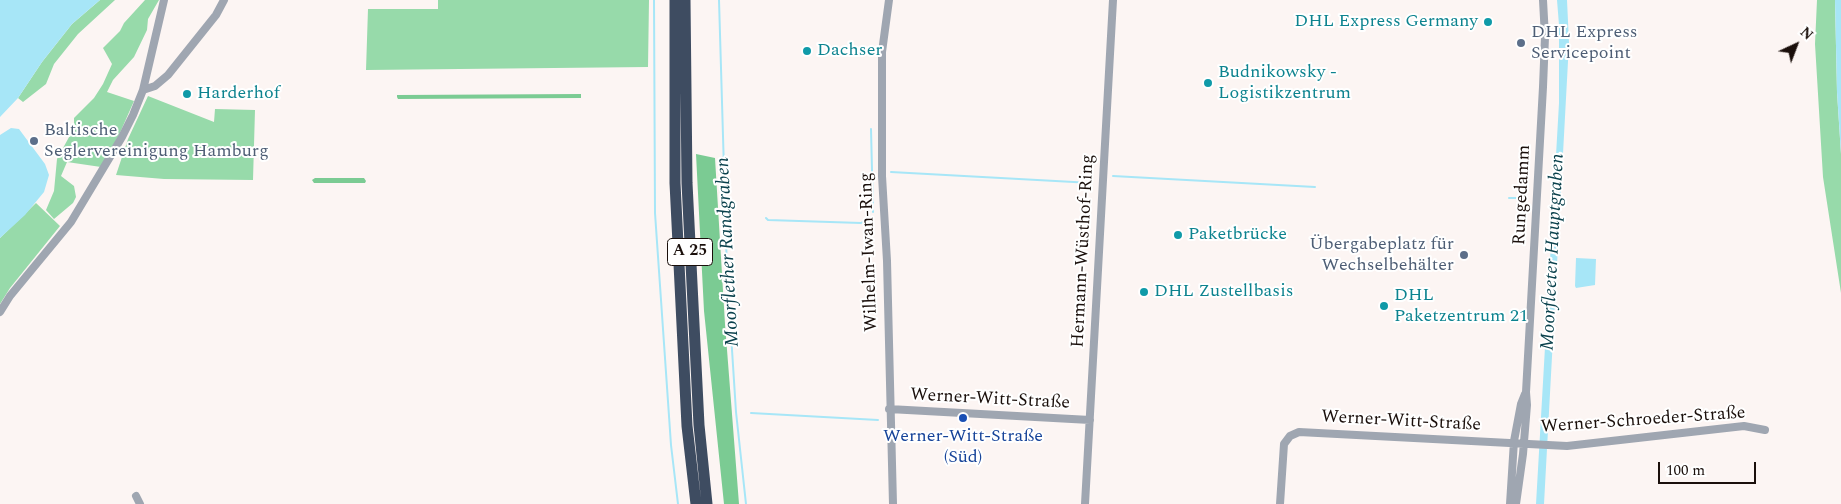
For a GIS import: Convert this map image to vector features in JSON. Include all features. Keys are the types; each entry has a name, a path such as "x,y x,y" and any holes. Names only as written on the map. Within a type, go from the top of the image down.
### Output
{"highway":[{"name":"A 25","path":"675,0 675,193 687,426 696,504"},
{"name":"A 25","path":"685,0 687,183 699,425 707,504"}],"street":[{"path":"0,312 10,296 71,222 122,138 143,90 164,0"},
{"path":"143,90 155,86 168,75 216,15 224,0"},
{"name":"Wilhelm-Iwan-Ring","path":"889,0 882,52 882,176 887,261 889,409 893,504"},
{"name":"Hermann-Wüsthof-Ring","path":"1085,504 1113,0"},
{"name":"Rungedamm","path":"1516,504 1527,405 1526,392 1544,88 1545,37 1542,0"},
{"name":"Rungedamm","path":"1510,504 1514,444 1521,404 1526,392"},
{"name":"Werner-Witt-Straße","path":"889,409 1090,420"},
{"name":"Werner-Schroeder-Straße","path":"1524,444 1567,446 1744,426 1764,430"},
{"name":"Werner-Witt-Straße","path":"1280,504 1284,446 1292,434 1302,432 1524,444"},
{"path":"136,496 140,504"}],"green space":[{"path":"100,0 115,0 78,34 54,64 46,84 23,102 18,98 42,62 72,24"},
{"path":"145,0 159,0 148,19 147,30 134,57 113,80 107,92 134,101 119,135 101,167 67,162 61,176 74,186 76,197 73,203 54,219 46,210 54,191 57,159 74,128 74,118 94,98 112,64 103,48 120,31 124,23"},
{"path":"438,0 649,0 648,67 366,70 368,9 438,9"},
{"path":"1817,0 1835,0 1837,92 1841,154 1841,293 1823,177 1815,44"},
{"path":"581,94 581,98 398,99 397,97 397,95"},
{"path":"148,96 214,122 215,109 255,110 253,180 164,179 116,175 128,139"},
{"path":"696,154 715,158 725,324 739,504 724,504 704,311"},
{"path":"315,178 364,178 366,181 365,183 314,183 312,180"},
{"path":"36,203 60,226 10,288 0,304 0,238"}],"water":[{"path":"0,0 100,0 72,24 42,62 18,98 0,117"},
{"name":"Moorfleeter Hauptgraben","path":"1557,0 1567,0 1569,43 1544,504 1536,504 1559,103 1559,25"},
{"path":"1835,0 1841,0 1841,154 1837,92"},
{"path":"11,128 19,129 45,164 49,175 44,192 25,215 0,238 0,135"},
{"path":"1576,258 1596,259 1595,285 1576,288"}],"waterway":[{"path":"654,0 655,213 671,445 678,504"},
{"name":"Moorflether Randgraben","path":"719,0 727,272 736,412 746,504"},
{"path":"871,129 873,212"},
{"path":"891,172 1092,183"},
{"path":"1113,176 1315,187"},
{"path":"1509,198 1520,198"},
{"path":"766,218 768,220 861,223 869,218"},
{"path":"751,413 878,420"}],"place":[{"name":"DHL Express Germany","path":"1488,22"},
{"name":"DHL Express Servicepoint","path":"1521,43"},
{"name":"Dachser","path":"807,51"},
{"name":"Budnikowsky - Logistikzentrum","path":"1208,83"},
{"name":"Harderhof","path":"187,94"},
{"name":"Baltische Seglervereinigung Hamburg","path":"34,141"},
{"name":"Paketbrücke","path":"1178,235"},
{"name":"Übergabeplatz für Wechselbehälter","path":"1464,255"},
{"name":"DHL Zustellbasis","path":"1144,292"},
{"name":"DHL Paketzentrum 21","path":"1384,306"},
{"name":"Werner-Witt-Straße (Süd)","path":"963,418"}]}
